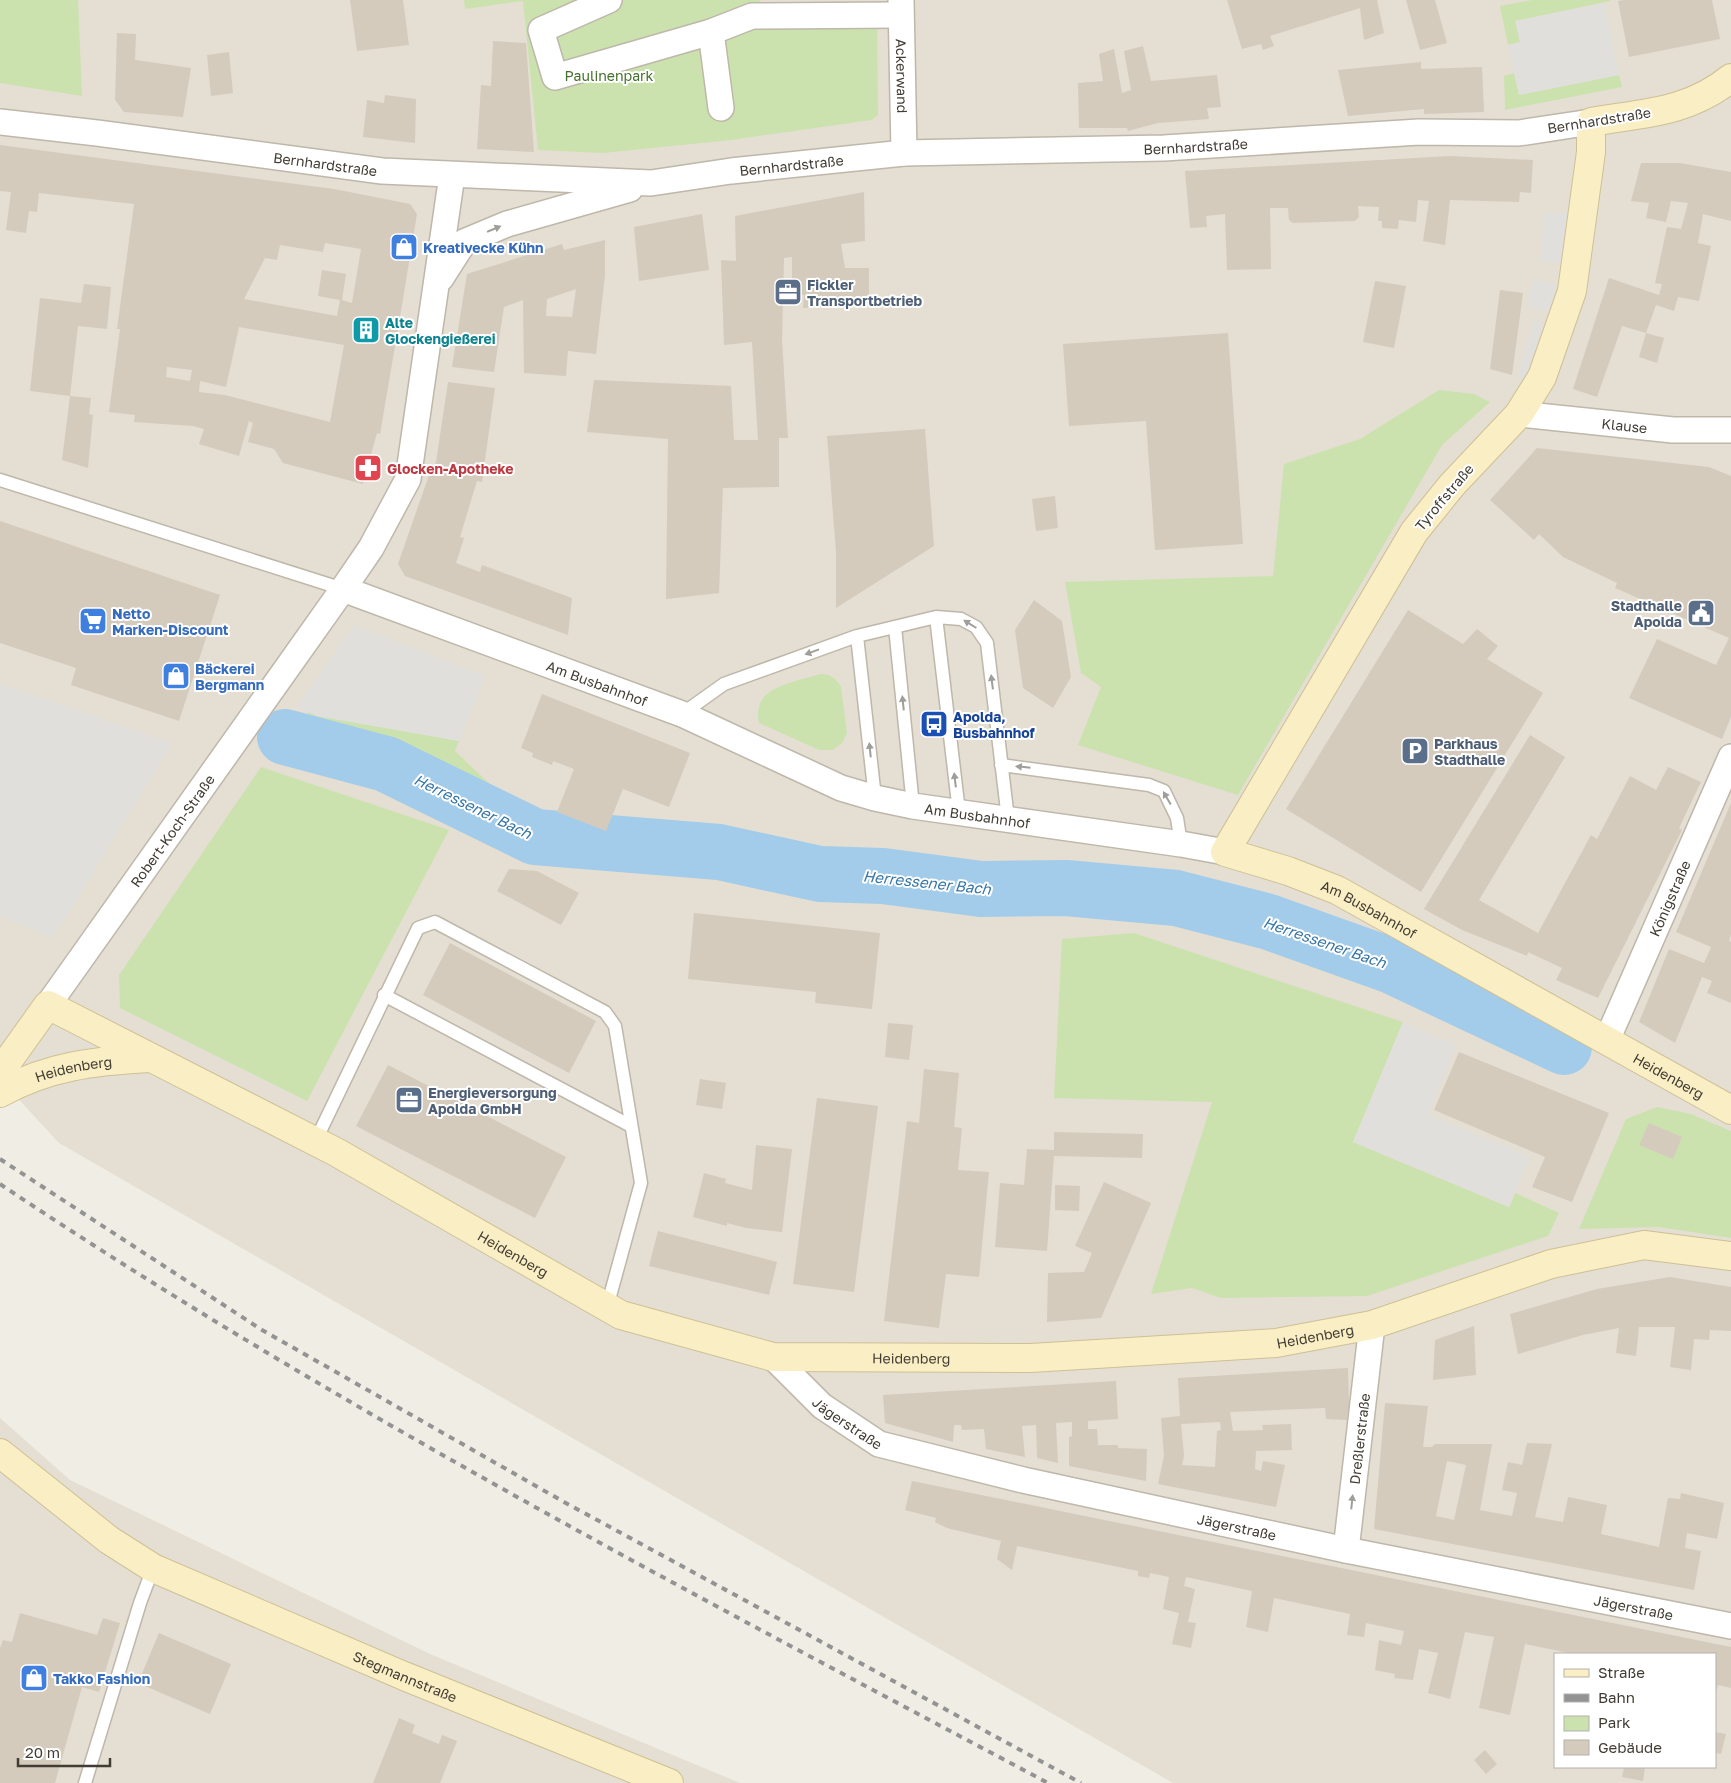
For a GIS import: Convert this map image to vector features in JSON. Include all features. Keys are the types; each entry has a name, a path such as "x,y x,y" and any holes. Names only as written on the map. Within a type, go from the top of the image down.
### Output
{"main road":[{"name":"Bernhardstraße","path":"1591,122 1681,107 1708,95 1731,78"},
{"name":"Tyroffstraße","path":"1225,852 1414,532 1452,485 1519,414 1542,377 1572,291 1591,152 1591,122"},
{"name":"Am Busbahnhof","path":"1225,852 1288,871 1336,890 1607,1040"},
{"name":"Heidenberg","path":"48,1005 315,1142 621,1315 773,1357 1031,1358 1276,1343 1372,1325 1551,1264 1644,1245 1731,1256"},
{"name":"Robert-Koch-Straße","path":"0,1072 48,1005"},
{"name":"Heidenberg","path":"1607,1040 1731,1110"},
{"name":"Heidenberg","path":"0,1093 24,1080 58,1068 106,1060 149,1058"},
{"name":"Stegmannstraße","path":"3,1462 109,1540 153,1568 404,1676 662,1782"}],"street":[{"path":"609,0 541,30 555,77 711,32 752,16 901,7"},
{"name":"Ackerwand","path":"901,7 904,153"},
{"path":"711,32 721,108"},
{"name":"Bernhardstraße","path":"0,122 107,134 382,171 652,183"},
{"name":"Bernhardstraße","path":"437,285 464,242 507,224 652,183 731,171 904,153 1164,148 1418,132 1519,133 1591,122"},
{"name":"Robert-Koch-Straße","path":"48,1005 343,589 371,548 408,479 452,175"},
{"name":"Klause","path":"1519,414 1673,430 1731,430"},
{"name":"Am Busbahnhof","path":"343,589 682,714 814,777 875,798 913,806 1225,852"},
{"name":"Königstraße","path":"1607,1040 1731,757"},
{"name":"Dreßlerstraße","path":"1346,1550 1372,1325"},
{"name":"Jägerstraße","path":"773,1357 822,1406 879,1444 1023,1480 1346,1550 1731,1626"}],"lane":[{"path":"0,480 343,589"},
{"path":"682,714 724,684 857,636 936,617 961,619 976,627 987,643 1008,819"},
{"path":"936,617 959,812"},
{"path":"895,627 913,806"},
{"path":"857,636 875,798"},
{"path":"1001,765 1149,786 1164,791 1177,818 1181,844"},
{"path":"315,1142 384,995 418,928 435,922 605,1012 615,1026 641,1184 607,1308"},
{"path":"384,995 631,1126"},
{"path":"86,1783 140,1603 153,1568"}],"shaded area":[{"path":"0,0 1731,0 1731,1783 1173,1783 59,1143 0,1079"},
{"path":"1604,3 1619,75 1519,95 1508,45 1520,42 1515,21"},
{"path":"1544,212 1568,213 1564,263 1540,261"},
{"path":"1534,280 1557,285 1549,312 1526,306"},
{"path":"1534,320 1545,324 1527,382 1517,378"},
{"path":"354,625 485,676 459,741 316,716 297,707"},
{"path":"0,684 172,743 53,938 0,916"},
{"path":"1403,1022 1456,1045 1428,1115 1530,1157 1509,1207 1353,1142"},
{"path":"0,1418 70,1480 430,1654 740,1783 0,1783"}],"green space":[{"path":"0,0 78,0 82,96 0,83"},
{"name":"Paulinenpark","path":"464,0 760,0 762,9 877,13 878,115 872,120 731,140 603,153 538,150 523,1 465,9"},
{"path":"1532,0 1610,1 1516,21 1520,42 1508,45 1500,6"},
{"path":"1514,73 1519,95 1619,75 1622,87 1505,110 1504,76"},
{"path":"1439,390 1474,394 1490,402 1442,445 1238,795 1078,745 1101,687 1081,673 1065,582 1273,576 1284,464 1360,439"},
{"path":"820,674 832,677 841,687 847,733 842,743 833,750 819,750 759,723 758,711 761,701 768,694 776,688"},
{"path":"308,712 459,741 455,751 494,788 487,804 387,757 337,744 334,728 304,720"},
{"path":"261,767 449,830 307,1101 120,1008 119,975"},
{"path":"1134,933 1403,1022 1353,1142 1509,1207 1515,1193 1559,1213 1548,1236 1367,1296 1221,1298 1192,1288 1151,1294 1212,1102 1054,1098 1062,939"},
{"path":"1657,1107 1691,1114 1731,1131 1731,1238 1659,1227 1579,1229 1626,1119"}],"building":[{"path":"350,0 403,0 409,45 357,51"},
{"path":"1227,0 1377,0 1384,33 1364,40 1360,8 1270,36 1274,46 1263,50 1261,44 1242,49"},
{"path":"1406,0 1435,0 1447,43 1420,50"},
{"path":"1712,0 1720,39 1629,57 1618,1"},
{"path":"117,33 136,34 135,60 191,68 183,117 124,112 115,100"},
{"path":"493,41 526,43 534,152 477,149 481,85 491,86"},
{"path":"1143,46 1151,81 1217,75 1221,107 1207,108 1209,119 1158,123 1128,131 1127,128 1079,128 1078,83 1103,81 1099,54 1114,49 1122,93 1131,90 1124,51"},
{"path":"229,52 233,93 211,96 207,55"},
{"path":"1421,62 1421,69 1482,67 1484,112 1424,114 1424,109 1348,116 1338,70"},
{"path":"385,95 416,99 415,143 363,137 367,100 384,103"},
{"path":"0,145 334,189 410,204 417,214 401,311 380,434 377,433 363,484 283,463 274,449 248,442 253,423 249,421 239,456 199,444 204,429 193,426 134,422 135,415 109,412 120,329 117,329 134,204 39,193 37,212 29,211 26,233 6,230 11,192 0,191","holes":["325,243 361,249 352,303 342,300 346,274 322,270 318,296 340,300 337,316 244,299 265,258 277,260 280,245 323,252","239,327 344,345 330,422 225,395 199,392 200,381 226,387","167,367 192,370 190,381 166,377"]},
{"path":"1450,156 1533,160 1531,193 1520,192 1519,202 1450,200 1445,245 1423,241 1429,201 1418,200 1416,222 1399,220 1398,229 1382,228 1382,221 1378,221 1379,207 1358,206 1359,217 1355,221 1293,223 1289,220 1288,208 1270,208 1271,269 1227,270 1225,214 1206,216 1207,227 1190,228 1185,171"},
{"path":"1641,163 1680,163 1731,172 1731,221 1703,214 1698,243 1711,246 1699,301 1678,297 1674,311 1656,305 1646,333 1622,326 1597,397 1573,389 1609,278 1659,295 1662,284 1655,283 1667,227 1681,229 1688,203 1671,201 1666,222 1646,218 1649,203 1631,201"},
{"path":"864,192 865,241 841,244 845,268 869,268 869,305 803,308 804,295 792,295 792,257 784,258 782,340 788,438 779,438 779,487 723,488 719,593 666,599 668,439 587,432 594,380 731,386 734,440 758,440 752,342 724,345 721,260 736,261 735,216"},
{"path":"702,214 709,270 639,281 634,227"},
{"path":"605,240 605,275 596,354 568,351 566,376 524,373 523,300 504,307 494,372 452,367 467,274 562,244 564,250","holes":["576,289 572,317 546,316 547,299"]},
{"path":"1375,281 1406,286 1394,348 1363,342"},
{"path":"84,284 111,287 107,329 78,326 70,396 30,391 40,298 81,303"},
{"path":"1500,290 1523,293 1512,375 1490,369"},
{"path":"1228,333 1243,544 1155,550 1146,421 1069,426 1063,344"},
{"path":"1646,333 1664,338 1657,363 1639,357"},
{"path":"448,382 495,388 482,482 477,481 460,537 464,538 456,563 480,572 482,565 572,598 568,635 405,576 398,564 429,475 436,462"},
{"path":"70,396 91,398 89,414 93,415 88,468 62,460"},
{"path":"925,429 934,546 836,608 836,553 827,436"},
{"name":"Stadthalle Apolda","path":"1537,448 1709,467 1731,476 1731,717 1722,739 1629,698 1657,639 1716,665 1729,638 1615,588 1617,583 1563,557 1539,534 1534,540 1490,500"},
{"path":"1055,496 1058,528 1036,531 1032,499"},
{"path":"0,521 220,595 179,721 71,685 76,668 0,643"},
{"path":"1034,600 1062,621 1071,677 1053,708 1023,688 1015,630"},
{"name":"Parkhaus Stadthalle","path":"1408,610 1463,644 1477,629 1498,646 1487,659 1543,693 1421,892 1286,809"},
{"path":"542,694 690,753 669,807 623,789 606,831 557,812 574,769 553,761 552,765 532,757 533,753 521,748"},
{"path":"1530,735 1565,757 1479,900 1538,933 1591,835 1597,839 1630,776 1656,790 1668,767 1701,782 1679,828 1682,830 1598,998 1556,980 1562,968 1528,952 1527,956 1462,930 1424,909"},
{"path":"1731,803 1731,935 1729,941 1731,942 1731,1003 1707,993 1712,981 1702,977 1675,1043 1639,1022 1669,949 1704,963 1711,947 1676,932"},
{"path":"509,869 537,871 579,893 561,925 497,891"},
{"path":"694,913 880,933 872,1009 815,1003 816,992 688,979"},
{"path":"450,943 596,1021 569,1073 423,995"},
{"path":"888,1023 913,1025 909,1060 885,1057"},
{"path":"1459,1052 1609,1113 1572,1202 1532,1187 1545,1157 1434,1110"},
{"path":"388,1065 566,1157 535,1218 356,1126"},
{"path":"924,1069 959,1073 954,1127 962,1128 958,1170 989,1172 979,1277 946,1274 939,1328 884,1321 907,1121 919,1123"},
{"path":"700,1079 726,1083 722,1109 696,1105"},
{"path":"817,1098 878,1106 854,1292 793,1284"},
{"path":"1649,1123 1682,1137 1673,1159 1639,1145"},
{"path":"1054,1132 1143,1134 1142,1158 1054,1156 1047,1251 995,1247 1000,1183 1024,1185 1027,1149 1054,1150"},
{"path":"756,1145 792,1149 782,1232 746,1228 727,1223 727,1226 693,1217 704,1173 726,1179 725,1183 752,1190"},
{"path":"1104,1182 1151,1203 1101,1318 1047,1322 1048,1273 1084,1272 1092,1253 1075,1246"},
{"path":"1055,1185 1080,1186 1079,1211 1055,1210"},
{"path":"658,1231 777,1262 769,1295 649,1266"},
{"path":"1670,1277 1731,1287 1731,1331 1710,1330 1709,1340 1694,1339 1691,1370 1670,1367 1675,1327 1639,1327 1636,1356 1616,1353 1619,1328 1583,1335 1518,1354 1510,1314 1597,1289"},
{"path":"1474,1326 1476,1375 1433,1380 1435,1340"},
{"path":"1348,1368 1349,1405 1347,1420 1326,1419 1325,1408 1230,1412 1233,1431 1263,1430 1262,1425 1291,1424 1292,1450 1256,1451 1255,1469 1261,1471 1263,1461 1285,1465 1276,1507 1158,1484 1164,1456 1161,1418 1180,1416 1178,1378","holes":["1220,1422 1221,1430 1217,1431 1215,1467 1182,1465 1184,1455 1181,1424"]},
{"path":"1116,1381 1118,1419 1088,1421 1088,1429 1097,1429 1098,1445 1118,1445 1118,1448 1147,1449 1146,1481 1069,1466 1069,1437 1072,1436 1072,1422 1056,1423 1058,1463 1037,1458 1036,1425 1022,1426 1025,1457 986,1449 984,1429 962,1430 961,1425 954,1425 953,1442 885,1423 883,1395"},
{"path":"1385,1403 1428,1406 1423,1447 1432,1447 1435,1444 1492,1444 1480,1510 1512,1516 1517,1493 1502,1490 1508,1462 1522,1465 1527,1443 1552,1444 1535,1517 1563,1522 1568,1497 1607,1505 1601,1534 1659,1547 1668,1498 1680,1499 1681,1493 1724,1503 1717,1539 1687,1533 1685,1548 1701,1551 1694,1590 1374,1529","holes":["1447,1461 1466,1465 1454,1520 1436,1516"]},
{"path":"912,1481 1731,1647 1731,1688 1718,1685 1716,1692 1716,1653 1569,1653 1525,1644 1510,1715 1479,1708 1494,1637 1465,1632 1450,1699 1428,1693 1438,1653 1419,1649 1413,1680 1394,1678 1395,1674 1375,1670 1379,1640 1401,1645 1404,1631 1366,1623 1364,1637 1347,1635 1350,1614 1274,1598 1268,1632 1246,1627 1252,1591 1186,1577 1184,1586 1195,1589 1188,1622 1196,1623 1191,1648 1172,1644 1179,1613 1163,1609 1169,1577 1150,1573 1149,1578 1138,1576 1138,1571 1017,1546 1012,1570 997,1559 1001,1541 947,1528 935,1522 936,1518 905,1510"},
{"path":"20,1613 97,1635 103,1618 120,1623 99,1692 82,1687 55,1783 0,1783 0,1648 3,1640 12,1642"},
{"path":"159,1633 231,1664 210,1714 138,1683"},
{"path":"399,1718 415,1725 412,1733 439,1744 442,1735 457,1741 440,1783 373,1783"},
{"path":"1716,1732 1726,1734 1721,1754 1716,1753"},
{"path":"1485,1750 1497,1764 1486,1774 1474,1760"},
{"path":"1624,1768 1645,1768 1643,1781 1622,1777"}],"waterway":[{"name":"Herressener Bach","path":"285,737 386,764 535,837 719,852 820,874 883,876 981,889 1066,888 1176,898 1269,922 1392,966 1564,1047"}],"railway":[{"path":"0,1159 262,1330 564,1502 1081,1783"},
{"path":"0,1184 255,1346 516,1497 1048,1783"}],"place":[{"name":"Kreativecke Kühn","path":"404,247"},
{"name":"Fickler Transportbetrieb","path":"788,292"},
{"name":"Alte Glockengießerei","path":"366,330"},
{"name":"Glocken-Apotheke","path":"368,468"},
{"name":"Stadthalle Apolda","path":"1701,613"},
{"name":"Netto Marken-Discount","path":"93,621"},
{"name":"Bäckerei Bergmann","path":"176,676"},
{"name":"Apolda, Busbahnhof","path":"934,724"},
{"name":"Parkhaus Stadthalle","path":"1415,751"},
{"name":"Energieversorgung Apolda GmbH","path":"409,1100"},
{"name":"Takko Fashion","path":"34,1678"}]}
